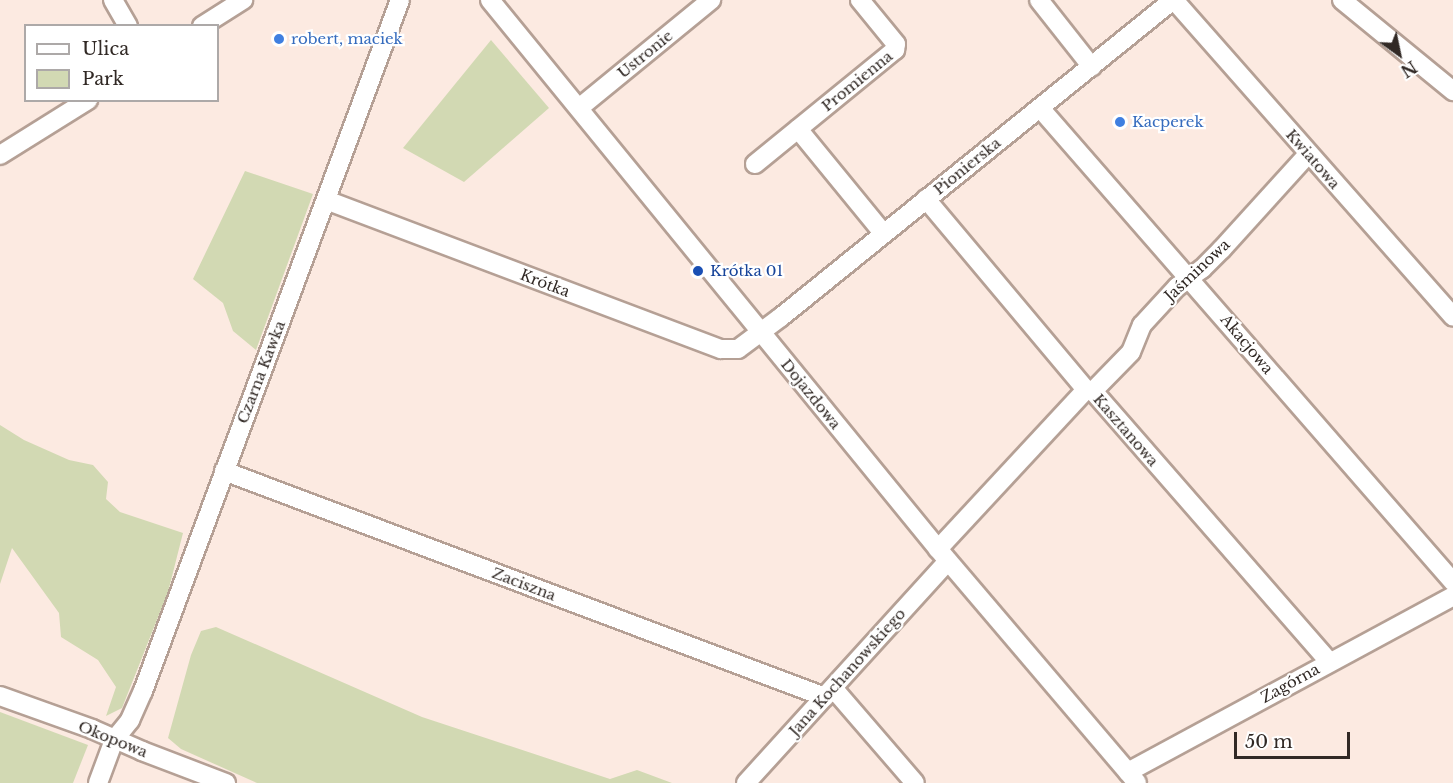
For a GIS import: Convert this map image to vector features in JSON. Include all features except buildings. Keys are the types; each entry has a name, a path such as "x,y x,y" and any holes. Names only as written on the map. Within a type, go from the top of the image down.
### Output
{"street":[{"path":"113,0 127,24"},
{"path":"205,24 243,0"},
{"name":"Czarna Kawka","path":"98,783 114,740 130,720 143,691 400,0"},
{"name":"Dojazdowa","path":"490,0 943,555 1133,778"},
{"name":"Ustronie","path":"579,108 711,0"},
{"name":"Promienna","path":"755,164 895,50 896,44 860,0"},
{"path":"1039,0 1092,67"},
{"name":"Pionierska","path":"761,332 1174,0"},
{"name":"Kwiatowa","path":"1174,0 1453,317"},
{"path":"1342,0 1453,91"},
{"path":"0,155 85,102"},
{"name":"Akacjowa","path":"1040,108 1190,277 1453,582"},
{"path":"798,129 883,233"},
{"name":"Jaśminowa","path":"943,555 1089,390 1131,352 1142,325 1177,287 1222,249 1308,154"},
{"name":"Kasztanowa","path":"926,199 1089,390 1329,662"},
{"name":"Krótka","path":"326,200 721,349 738,349 761,332"},
{"name":"Zaciszna","path":"224,471 829,693 915,783"},
{"name":"Jana Kochanowskiego","path":"746,783 829,693 943,555"},
{"name":"Zagórna","path":"1133,778 1329,662 1453,596"},
{"name":"Okopowa","path":"0,696 92,729 114,740 226,783"}],"green space":[{"path":"491,40 549,108 464,182 403,148"},
{"path":"245,171 313,194 256,350 233,331 223,303 193,279"},
{"path":"0,425 24,440 69,460 93,465 108,482 106,499 120,512 183,533 168,592 122,708 106,716 116,687 98,660 61,637 59,613 12,548 0,584"},
{"path":"216,627 422,717 610,779 637,770 672,783 257,783 181,749 168,738 191,655 201,631"},
{"path":"0,712 88,745 73,783 0,783"}],"place":[{"name":"robert, maciek","path":"279,39"},
{"name":"Kacperek","path":"1120,122"},
{"name":"Krótka 01","path":"698,271"}]}
